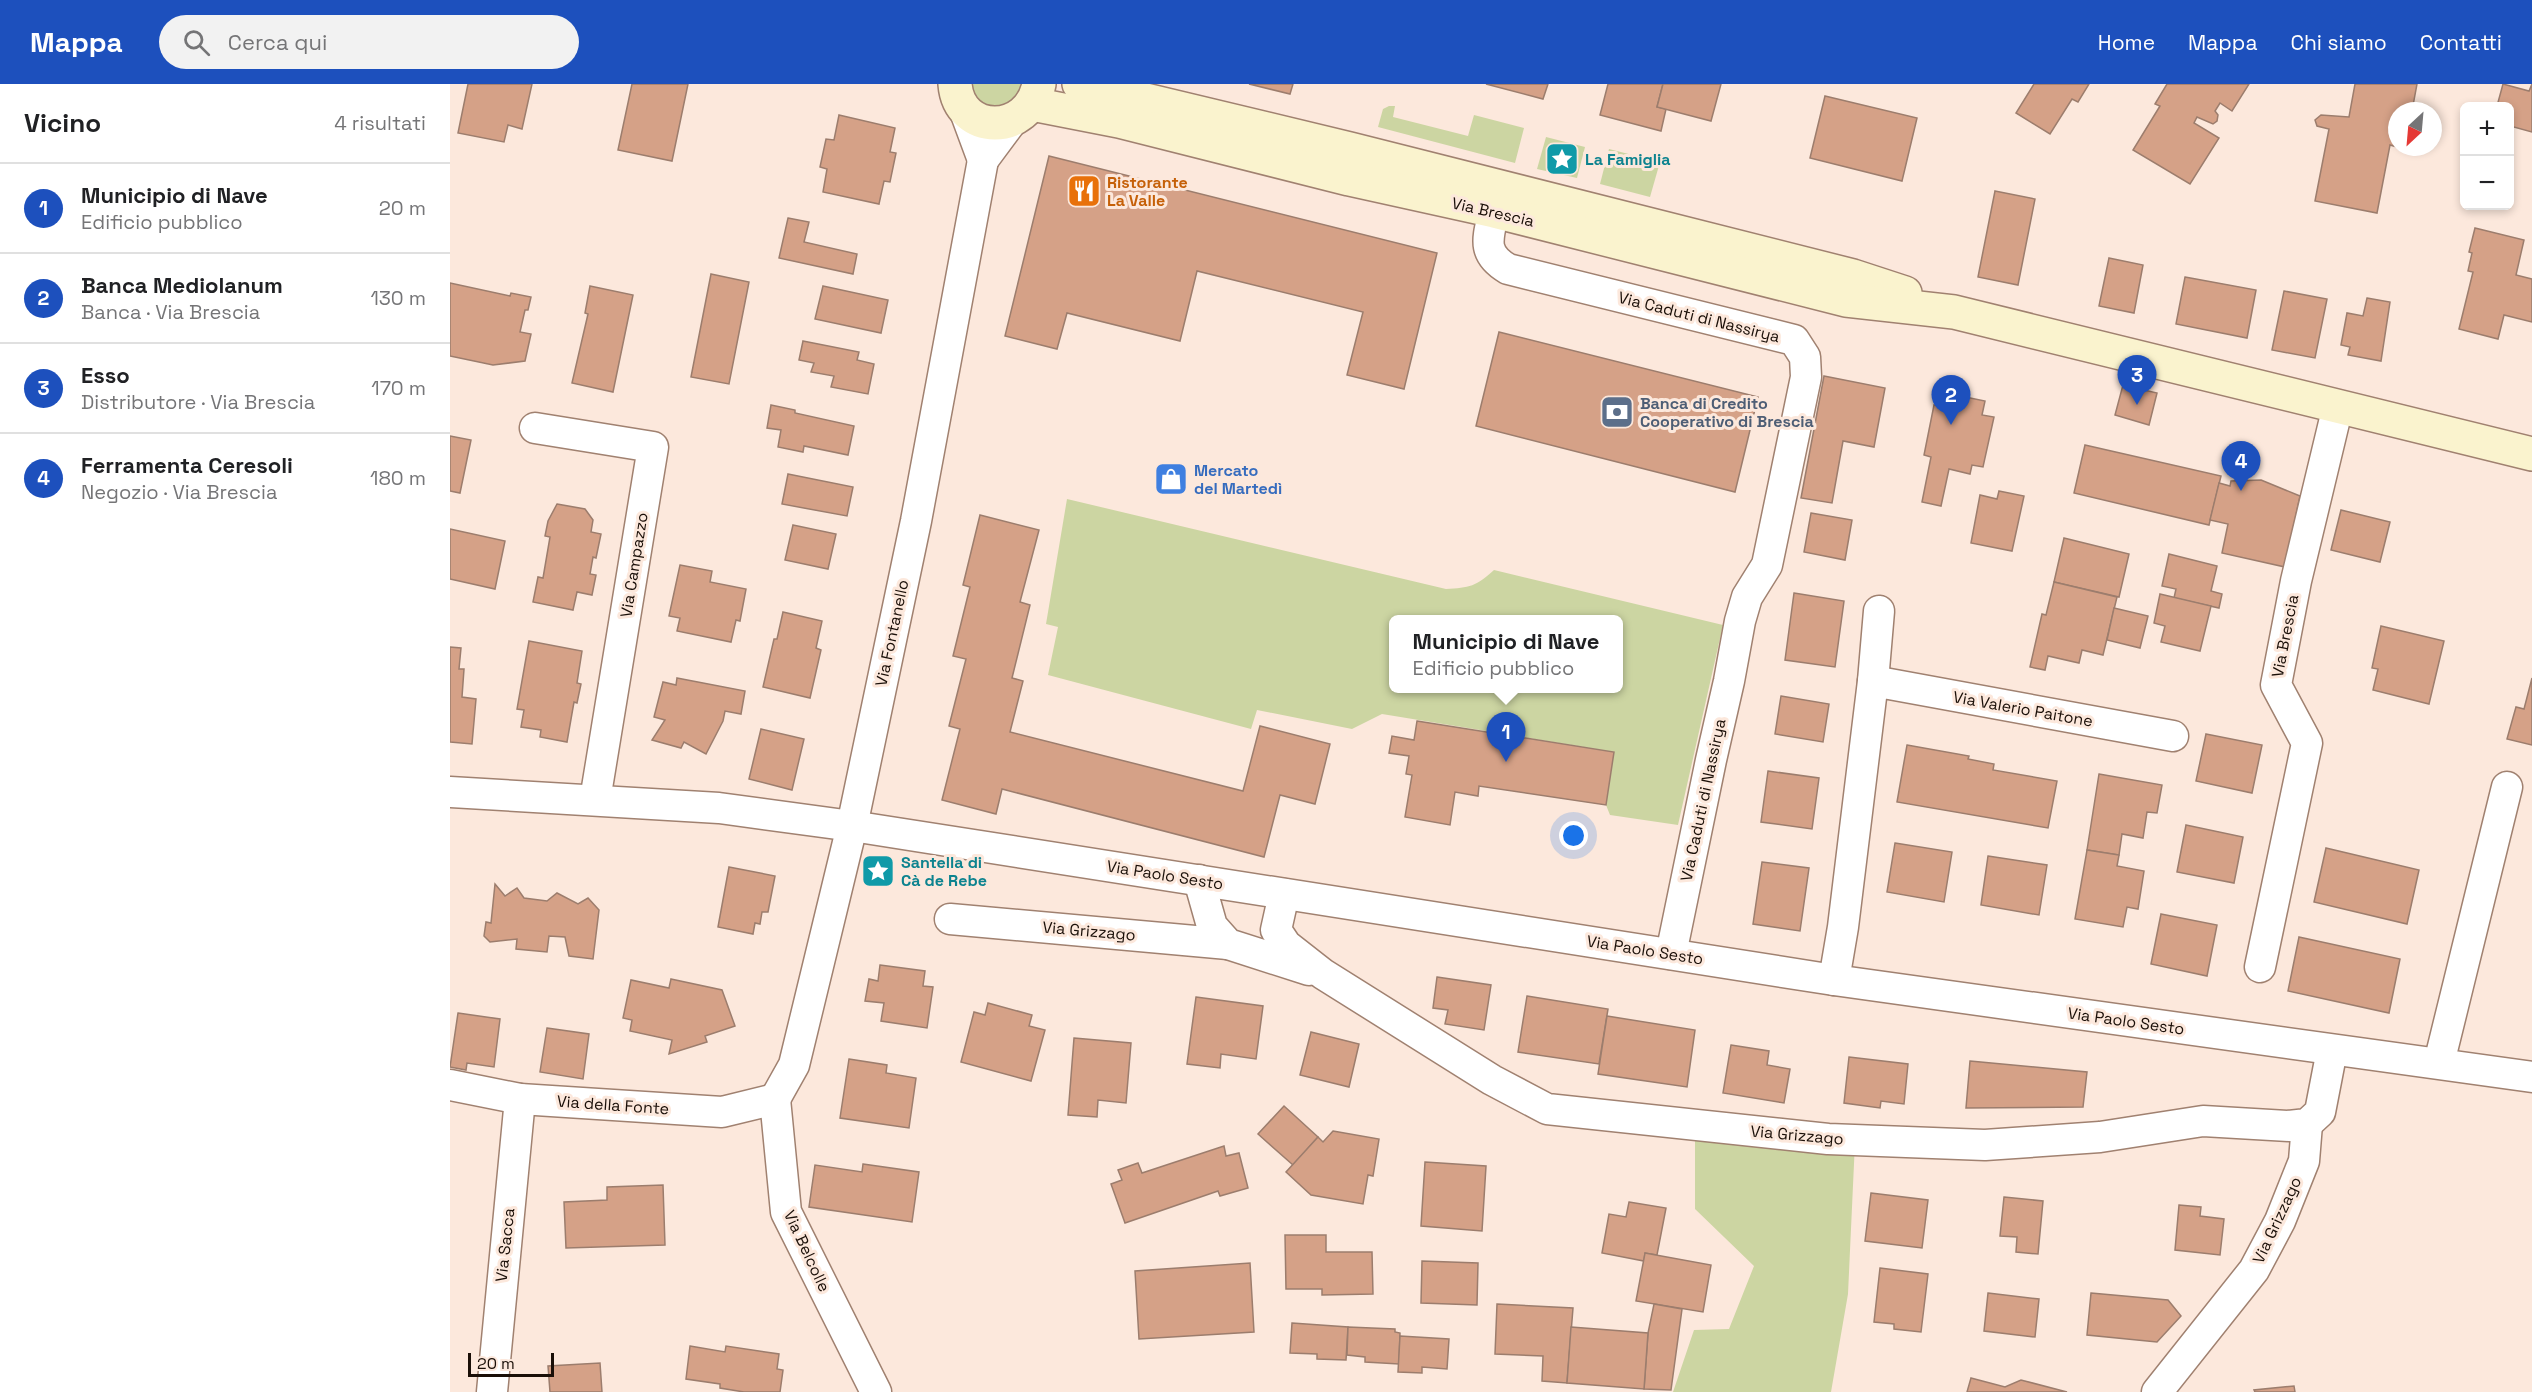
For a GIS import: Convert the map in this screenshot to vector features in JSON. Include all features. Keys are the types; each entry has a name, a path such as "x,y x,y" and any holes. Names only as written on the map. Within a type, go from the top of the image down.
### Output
{"main road":[{"name":"Via Brescia","path":"1079,84 1350,149 1853,276 1954,312 2532,454"},
{"name":"Via Brescia","path":"955,91 969,113 994,124 1028,103 1119,122 1494,211 1846,300 1954,312"}],"street":[{"path":"955,91 983,160"},
{"name":"Via Fontanello","path":"775,1099 794,1065 852,826 915,521 983,160 1028,103"},
{"name":"Via Caduti di Nassirya","path":"1494,211 1487,241 1495,261 1508,269 1794,340 1805,357 1806,377 1767,565 1747,597 1740,621 1730,681 1711,760 1671,954"},
{"name":"Via Brescia","path":"2260,967 2307,743 2276,685 2296,581 2338,406"},
{"name":"Via Campazzo","path":"535,428 653,447 595,800"},
{"path":"1834,980 1843,927 1873,681 1879,611"},
{"name":"Via Valerio Paitone","path":"1873,681 2173,736"},
{"path":"2439,1063 2507,787"},
{"path":"450,792 719,808 852,826"},
{"name":"Via Paolo Sesto","path":"852,826 1834,980 2532,1077"},
{"path":"1199,880 1212,926 1228,944"},
{"name":"Via Grizzago","path":"1284,894 1276,930 1286,945 1323,974 1492,1080 1547,1109 1828,1139 1985,1145 2100,1137 2204,1121 2289,1126 2307,1124 2320,1112 2332,1050"},
{"name":"Via Grizzago","path":"950,919 1228,944 1323,974"},
{"name":"Via della Fonte","path":"450,1085 520,1099 722,1112 775,1099"},
{"name":"Via Sacca","path":"492,1392 520,1099"},
{"name":"Via Belcolle","path":"775,1099 786,1212 876,1392"},
{"name":"Via Grizzago","path":"2157,1392 2254,1270 2280,1221 2304,1161 2307,1124"}],"green space":[{"path":"969,84 1024,84 1018,99 994,109 977,101"},
{"path":"1395,106 1393,117 1468,136 1474,115 1524,128 1515,163 1378,127 1383,109"},
{"path":"1546,137 1585,147 1577,178 1537,169"},
{"path":"1609,149 1660,162 1650,197 1600,184"},
{"path":"1067,499 1446,589 1472,585 1483,580 1494,570 1723,625 1678,825 1610,815 1606,805 1614,752 1382,714 1352,729 1257,710 1251,729 1048,675 1058,627 1046,624"},
{"path":"1695,1127 1855,1142 1848,1294 1831,1392 1673,1392 1694,1330 1729,1329 1754,1266 1695,1209"}],"building":[{"path":"468,84 532,84 522,129 508,125 504,142 458,133"},
{"path":"632,84 688,84 672,161 618,150"},
{"path":"1249,84 1293,84 1290,94"},
{"path":"1486,84 1548,84 1543,99"},
{"path":"1608,84 1663,84 1657,107 1666,109 1661,131 1600,115"},
{"path":"1663,84 1721,84 1711,121 1657,107"},
{"path":"2034,84 2089,84 2078,102 2072,99 2050,134 2016,113"},
{"path":"2167,84 2249,84 2232,111 2220,103 2215,111 2218,115 2217,121 2213,124 2197,117 2194,123 2219,138 2190,184 2133,150 2160,106 2155,104"},
{"path":"2355,84 2417,84 2414,102 2388,102 2388,155 2377,213 2315,201 2329,129 2317,126 2315,120 2321,115 2349,117"},
{"path":"2503,84 2529,91 2532,84 2532,132 2514,127 2514,102 2498,102"},
{"path":"1825,96 1917,118 1902,181 1810,158"},
{"path":"839,115 895,128 890,152 896,153 890,182 884,181 879,204 823,192 827,169 820,167 826,139 834,140"},
{"path":"1049,156 1437,253 1404,389 1347,375 1363,312 1197,271 1180,341 1067,313 1057,349 1005,336"},
{"path":"1995,191 2035,199 2018,285 1978,277"},
{"path":"788,218 809,222 804,242 857,254 853,274 779,258"},
{"path":"2475,228 2524,240 2516,275 2532,279 2532,322 2504,315 2498,339 2459,329 2473,272 2468,271 2472,253 2469,252"},
{"path":"2109,258 2143,265 2134,313 2099,306"},
{"path":"711,274 749,282 729,384 691,377"},
{"path":"2185,277 2256,290 2247,338 2176,324"},
{"path":"450,283 510,296 511,293 531,297 528,310 525,310 520,332 531,334 525,361 493,365 450,356"},
{"path":"590,286 633,295 613,392 572,383 588,314 585,313"},
{"path":"823,286 888,300 881,333 815,319"},
{"path":"2284,291 2327,299 2315,358 2272,350"},
{"path":"2367,298 2390,302 2381,361 2348,355 2350,347 2341,345 2347,313 2363,316"},
{"name":"Banca di Credito Cooperativo di Brescia","path":"1499,332 1758,397 1735,492 1476,426"},
{"path":"803,341 859,352 857,360 874,364 868,394 831,387 834,376 811,372 814,363 799,360"},
{"path":"1824,376 1885,388 1874,447 1843,441 1832,503 1801,498"},
{"path":"2123,385 2157,393 2149,425 2115,415"},
{"path":"1951,394 1985,401 1982,415 1994,417 1983,467 1972,465 1970,474 1949,469 1941,506 1922,502 1931,457 1924,455 1934,405 1948,408"},
{"path":"771,405 795,410 795,413 854,426 848,455 804,446 803,452 778,447 781,430 767,428"},
{"path":"450,436 471,440 460,493 450,491"},
{"path":"2085,445 2221,476 2209,525 2074,493"},
{"path":"788,474 853,487 847,516 782,504"},
{"path":"2261,480 2300,496 2285,567 2222,553 2228,524 2210,520 2219,483 2230,486 2231,481"},
{"path":"1999,491 2024,496 2012,551 1971,543 1980,495 1997,499"},
{"path":"557,504 585,509 593,520 591,532 601,534 590,574 596,575 592,595 577,592 573,610 533,602 538,577 543,578 550,537 545,536 548,521"},
{"path":"2341,510 2390,522 2380,562 2331,550"},
{"path":"1811,513 1852,520 1845,560 1804,552"},
{"path":"980,515 1039,530 1020,602 1030,605 1012,678 1023,681 1010,732 1243,791 1260,726 1330,744 1315,804 1280,795 1264,857 1002,789 996,814 942,800 960,729 949,726 966,659 953,656 970,587 963,585"},
{"path":"793,525 836,534 828,569 785,560"},
{"path":"450,529 505,541 495,589 450,579"},
{"path":"2064,538 2129,554 2119,597 2054,582"},
{"path":"2169,554 2217,566 2211,591 2222,594 2219,608 2174,598 2176,589 2162,586"},
{"path":"680,565 712,571 710,582 746,589 740,621 736,620 731,642 677,631 680,618 669,616"},
{"path":"2054,582 2117,597 2103,655 2082,650 2079,663 2048,656 2045,670 2030,667 2042,614 2046,615"},
{"path":"1794,593 1844,601 1835,667 1785,660"},
{"path":"2160,594 2211,606 2200,651 2161,642 2165,626 2154,623"},
{"path":"2114,608 2148,616 2140,648 2107,640"},
{"path":"783,612 822,621 816,648 821,650 810,698 763,687"},
{"path":"2381,626 2444,641 2429,704 2373,690 2378,669 2372,668"},
{"path":"529,641 582,651 577,683 581,684 577,703 574,702 567,742 540,737 541,730 521,727 524,710 517,709"},
{"path":"450,647 461,648 459,669 464,669 462,697 476,699 472,744 450,742"},
{"path":"677,678 745,691 741,714 725,711 723,721 706,754 684,742 681,748 652,740 665,720 654,717 663,682 676,685"},
{"path":"2532,678 2532,745 2507,739 2516,707 2524,709"},
{"path":"1781,696 1829,704 1823,742 1775,734"},
{"path":"1417,721 1614,752 1606,805 1479,786 1478,796 1455,792 1450,825 1405,817 1412,775 1406,774 1409,756 1389,753 1392,736 1414,740"},
{"path":"761,729 804,739 792,790 749,779"},
{"path":"2206,734 2262,745 2252,793 2196,781"},
{"path":"1907,745 1969,756 1968,759 1994,764 1993,770 2057,781 2048,828 1897,802"},
{"path":"1768,771 1819,778 1812,829 1761,822"},
{"path":"2099,774 2162,785 2157,813 2147,812 2143,838 2122,834 2119,855 2087,850"},
{"path":"2186,825 2243,837 2234,883 2177,872"},
{"path":"1895,843 1952,852 1944,902 1887,892"},
{"path":"2326,848 2419,870 2407,924 2314,902"},
{"path":"2087,850 2119,855 2117,866 2144,871 2138,909 2127,907 2123,927 2075,919"},
{"path":"1988,856 2047,865 2039,915 1981,905"},
{"path":"1762,862 1809,868 1800,931 1753,924"},
{"path":"729,867 775,876 768,912 762,912 760,924 755,923 753,934 718,927"},
{"path":"495,884 505,896 517,888 524,898 547,901 557,893 578,904 588,898 599,910 593,959 569,956 565,937 549,936 547,952 516,949 517,939 490,942 484,936 486,922 491,923"},
{"path":"2161,914 2217,925 2207,976 2151,964"},
{"path":"2299,937 2400,959 2389,1013 2288,991"},
{"path":"880,965 925,971 923,986 933,987 927,1028 881,1021 884,1003 865,1001 869,979 878,981"},
{"path":"1437,977 1491,985 1484,1030 1445,1024 1448,1010 1433,1008"},
{"path":"671,979 722,990 735,1026 705,1036 707,1042 669,1054 672,1040 630,1031 632,1020 623,1018 631,980 669,988"},
{"path":"1527,996 1608,1009 1599,1064 1518,1052"},
{"path":"1196,997 1263,1006 1256,1059 1221,1054 1220,1068 1187,1064"},
{"path":"988,1003 1032,1015 1029,1026 1045,1030 1031,1081 961,1062 974,1012 985,1015"},
{"path":"458,1013 500,1019 494,1067 467,1063 466,1070 450,1067"},
{"path":"1607,1016 1695,1030 1687,1087 1598,1074"},
{"path":"547,1028 589,1034 583,1079 540,1072"},
{"path":"1311,1032 1359,1044 1349,1087 1300,1075"},
{"path":"1074,1038 1131,1043 1126,1103 1098,1100 1097,1117 1068,1115"},
{"path":"1731,1045 1769,1051 1767,1065 1790,1069 1784,1103 1723,1093"},
{"path":"1849,1057 1908,1064 1904,1104 1881,1101 1880,1108 1844,1103"},
{"path":"849,1059 887,1065 886,1073 916,1078 909,1128 840,1118"},
{"path":"1970,1061 2087,1072 2083,1107 1966,1108"},
{"path":"1284,1106 1318,1137 1293,1165 1258,1134"},
{"path":"1333,1131 1379,1139 1373,1176 1368,1175 1363,1204 1311,1195 1286,1172 1318,1137 1323,1142"},
{"path":"1224,1146 1226,1156 1239,1153 1248,1188 1220,1196 1218,1191 1125,1223 1111,1184 1122,1180 1118,1170 1138,1163 1142,1173"},
{"path":"1425,1162 1486,1166 1482,1231 1421,1226"},
{"path":"863,1164 919,1172 912,1222 809,1207 815,1165 862,1172"},
{"path":"663,1185 665,1245 566,1248 564,1202 607,1200 607,1187"},
{"path":"1871,1193 1928,1200 1922,1248 1865,1241"},
{"path":"2004,1197 2043,1201 2038,1254 2016,1252 2017,1237 2000,1236"},
{"path":"1629,1202 1666,1208 1657,1255 1645,1253 1644,1261 1602,1253 1609,1214 1626,1217"},
{"path":"2179,1205 2201,1207 2200,1216 2224,1219 2220,1255 2175,1250"},
{"path":"1285,1235 1326,1235 1326,1252 1372,1252 1373,1294 1322,1295 1322,1289 1286,1289"},
{"path":"1645,1253 1711,1265 1703,1312 1636,1301"},
{"path":"1422,1261 1478,1263 1477,1305 1421,1303"},
{"path":"1250,1263 1254,1332 1139,1339 1135,1271"},
{"path":"1880,1268 1928,1274 1921,1332 1894,1329 1894,1324 1874,1322"},
{"path":"1988,1293 2039,1299 2035,1337 1984,1331"},
{"path":"2091,1293 2168,1300 2181,1316 2157,1342 2087,1335"},
{"path":"1497,1304 1573,1308 1567,1383 1542,1381 1543,1356 1495,1354"},
{"path":"1654,1304 1682,1309 1671,1390 1644,1389 1648,1333"},
{"path":"1292,1323 1348,1327 1346,1360 1317,1359 1317,1354 1290,1353"},
{"path":"1348,1327 1395,1329 1395,1332 1400,1333 1399,1364 1365,1362 1365,1357 1347,1355"},
{"path":"1571,1327 1648,1333 1644,1389 1567,1383"},
{"path":"1400,1336 1449,1339 1447,1369 1422,1367 1422,1373 1398,1372"},
{"path":"690,1346 725,1352 726,1346 779,1354 777,1369 783,1370 780,1392 744,1392 720,1388 720,1384 686,1379"},
{"path":"600,1363 602,1392 550,1392 548,1366"},
{"path":"1971,1378 2005,1387 2021,1380 2067,1392 1967,1392"},
{"path":"2294,1386 2295,1392 2255,1392 2254,1390"}],"place":[{"name":"La Famiglia","path":"1562,159"},
{"name":"Ristorante La Valle","path":"1084,191"},
{"name":"Esso","path":"2137,405"},
{"name":"Banca di Credito Cooperativo di Brescia","path":"1617,412"},
{"name":"Banca Mediolanum","path":"1951,425"},
{"name":"Mercato del Martedì","path":"1171,479"},
{"name":"Ferramenta Ceresoli","path":"2241,491"},
{"name":"Municipio di Nave","path":"1506,762"},
{"name":"Santella di Cà de Rebe","path":"878,871"}]}
